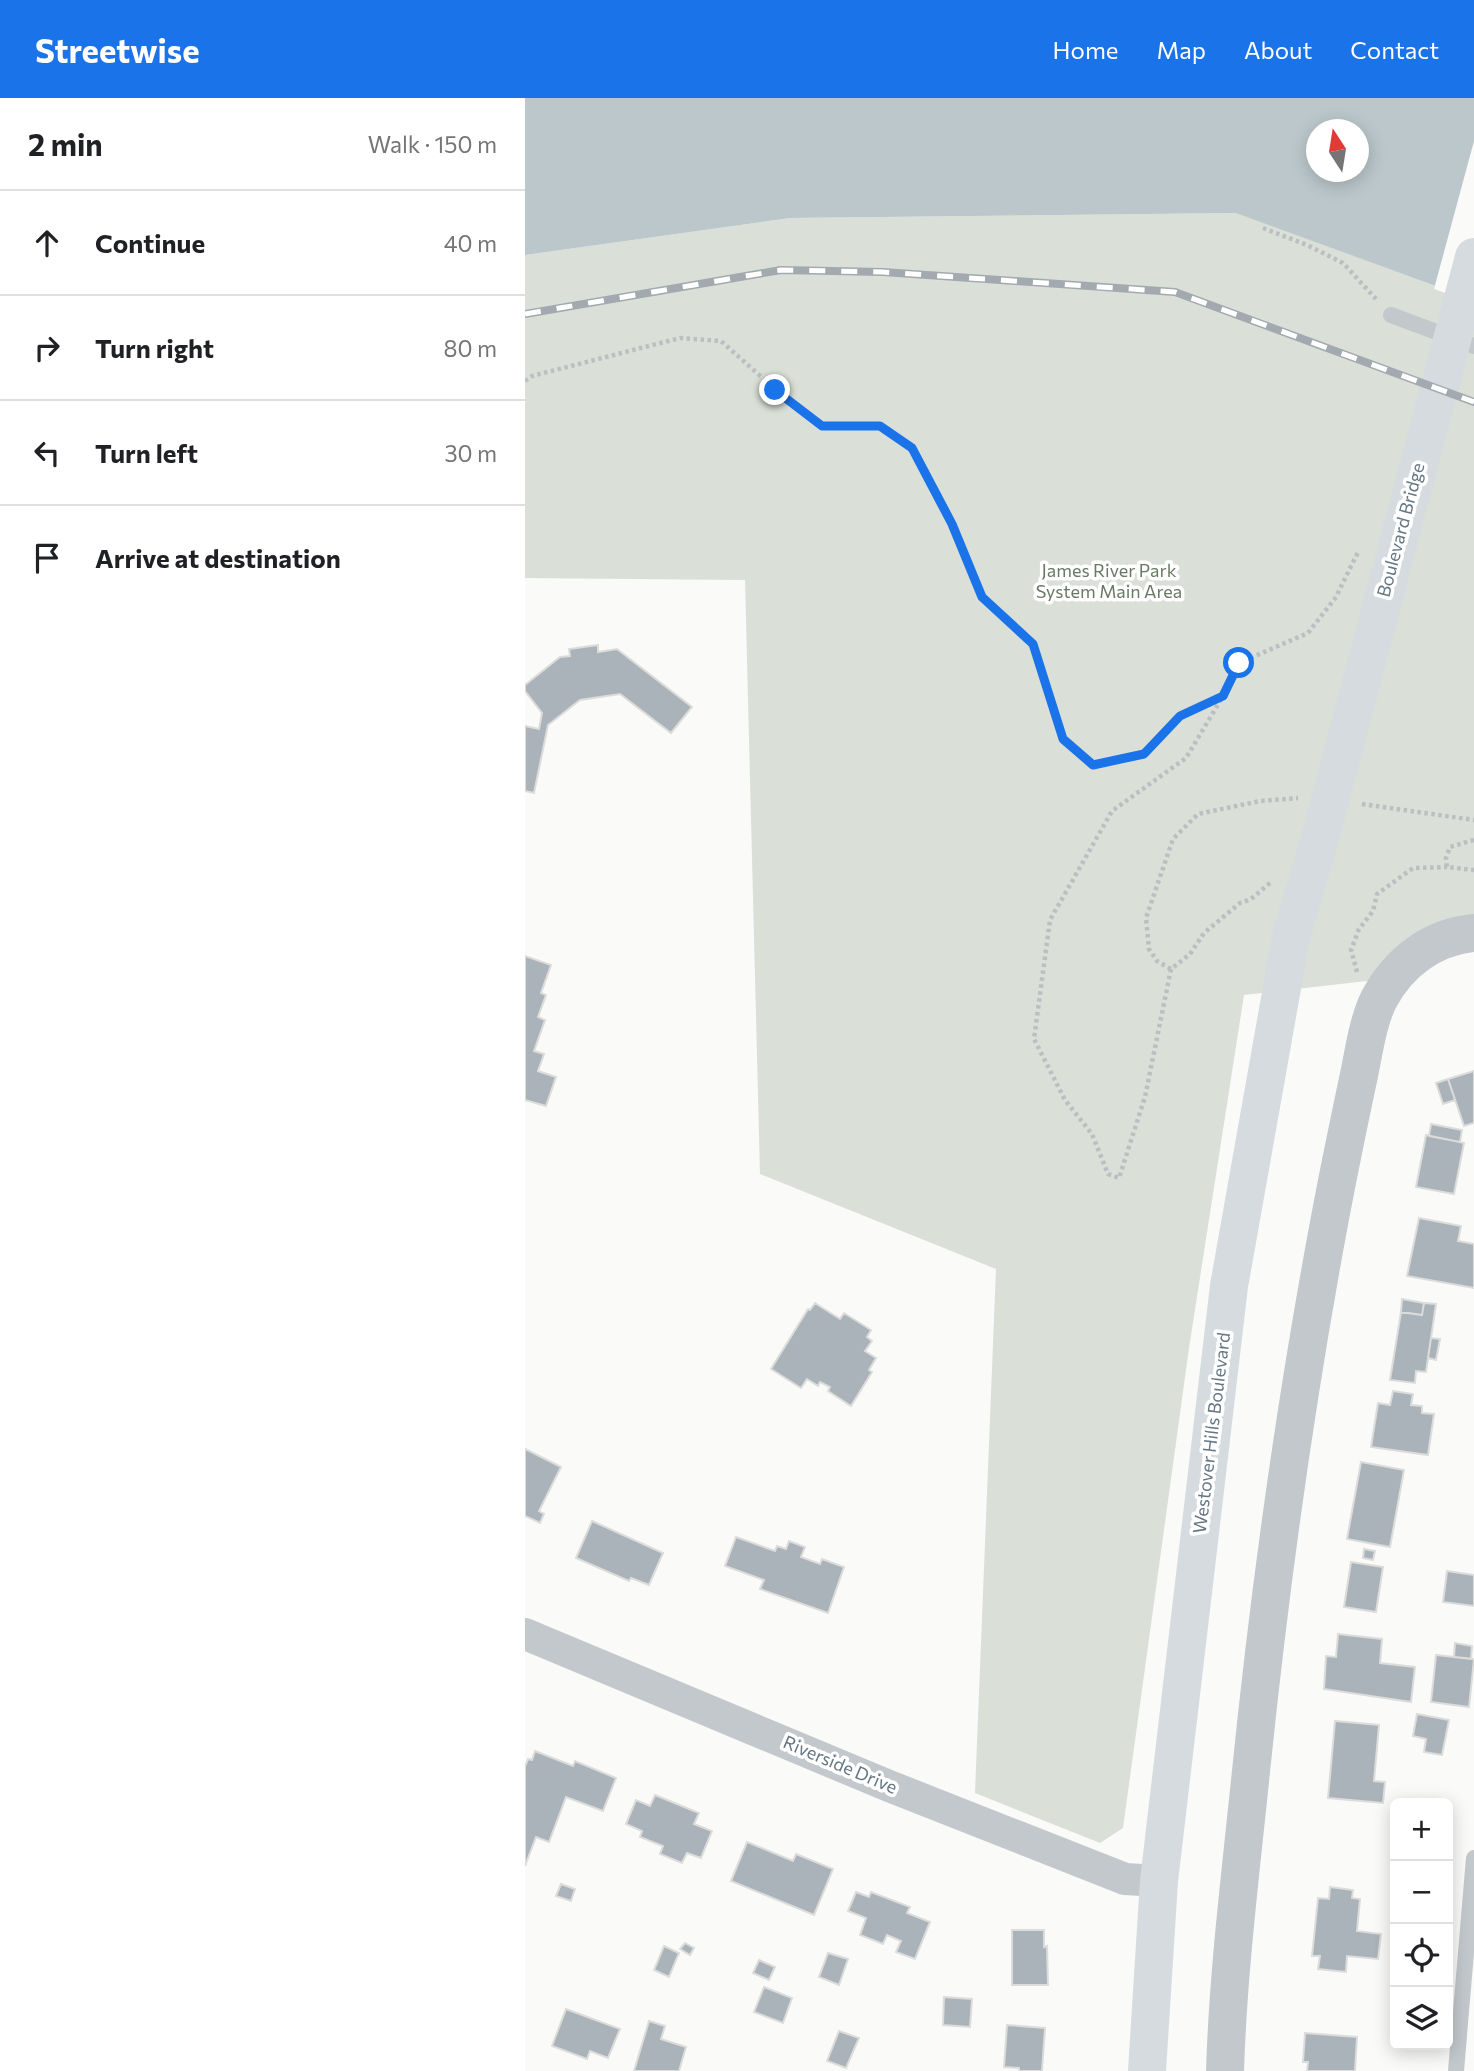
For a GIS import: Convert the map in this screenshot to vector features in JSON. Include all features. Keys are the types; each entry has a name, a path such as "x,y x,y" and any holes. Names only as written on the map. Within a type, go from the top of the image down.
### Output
{"main road":[{"name":"Boulevard Bridge","path":"1329,802 1474,257"},
{"name":"Westover Hills Boulevard","path":"1147,2071 1159,1881 1229,1286 1291,937 1329,802"}],"street":[{"path":"1225,2071 1227,1994 1262,1659 1310,1325 1341,1161 1385,991 1411,958 1434,943 1458,934 1474,933"},
{"name":"Riverside Drive","path":"525,1634 889,1786 1125,1879 1159,1881"}],"lane":[{"path":"1391,316 1474,346"},
{"path":"1456,2071 1474,1858"}],"path":[{"path":"1263,228 1343,263 1391,316"},
{"path":"525,381 532,376 680,338 721,341 775,390 822,426 880,426 912,448 952,524 982,597 1033,644 1063,739 1093,765 1144,754 1180,716 1223,696"},
{"path":"1272,882 1251,899 1240,902 1204,933 1190,954 1171,968 1145,1097 1119,1178 1108,1174 1092,1134 1065,1100 1034,1039 1050,920 1112,811 1186,758 1223,696 1239,663 1308,633 1336,597 1361,547"},
{"path":"1171,968 1157,961 1149,949 1146,918 1173,839 1198,814 1261,801 1329,802 1474,820"},
{"path":"1447,867 1446,858 1450,847 1474,840"},
{"path":"1385,991 1357,972 1351,950 1359,929 1373,911 1377,894 1413,868 1447,867 1474,870"}],"green space":[{"name":"James River Park System Main Area","path":"1237,213 1474,300 1474,933 1393,978 1244,995 1189,1348 1123,1828 1100,1843 975,1793 996,1269 760,1174 745,580 525,578 525,255 790,218"}],"shaded area":[{"path":"525,98 1474,98 1474,300 1236,213 790,218 525,255"}],"pier":[{"path":"1474,141 1474,298 1473,303 1434,289"}],"building":[{"path":"598,645 598,652 617,649 692,707 671,733 620,694 580,700 548,725 534,793 525,791 525,726 539,729 542,713 525,691 525,685 560,657 570,656 569,649"},
{"path":"525,956 551,965 541,993 546,995 538,1017 545,1020 534,1051 544,1054 538,1071 556,1077 546,1106 525,1100"},
{"path":"1474,1071 1474,1123 1464,1126 1448,1079"},
{"path":"1448,1079 1455,1100 1443,1104 1436,1083"},
{"path":"1431,1124 1462,1130 1460,1142 1429,1136"},
{"path":"1426,1135 1464,1143 1454,1194 1416,1187"},
{"path":"1419,1218 1461,1226 1458,1241 1474,1244 1474,1288 1407,1276"},
{"path":"1402,1299 1424,1303 1422,1315 1401,1312"},
{"path":"815,1303 840,1319 844,1313 871,1330 867,1337 872,1341 865,1351 876,1358 869,1370 872,1372 851,1406 828,1391 830,1387 820,1382 818,1386 807,1379 801,1388 771,1369 808,1309"},
{"path":"1424,1303 1436,1304 1426,1372 1416,1371 1415,1383 1390,1380 1401,1312 1422,1315"},
{"path":"1431,1338 1440,1339 1436,1360 1428,1358"},
{"path":"1393,1391 1413,1394 1411,1405 1422,1406 1422,1413 1434,1414 1428,1455 1371,1447 1378,1403 1390,1405"},
{"path":"525,1449 561,1467 539,1511 544,1514 540,1523 525,1516"},
{"path":"1361,1462 1404,1470 1390,1547 1347,1539"},
{"path":"592,1521 663,1553 649,1585 631,1578 629,1581 576,1558"},
{"path":"736,1537 775,1551 777,1546 786,1549 789,1541 805,1547 801,1557 820,1564 822,1559 844,1567 828,1613 760,1589 764,1580 725,1566"},
{"path":"1364,1549 1375,1551 1373,1560 1363,1558"},
{"path":"1351,1562 1383,1567 1376,1612 1344,1607"},
{"path":"1447,1571 1474,1575 1474,1606 1443,1602"},
{"path":"1338,1634 1382,1639 1380,1663 1415,1667 1411,1702 1324,1689 1326,1656 1336,1657"},
{"path":"1455,1643 1472,1646 1471,1659 1454,1657"},
{"path":"1436,1655 1474,1659 1469,1707 1431,1702"},
{"path":"1417,1714 1449,1720 1442,1755 1424,1752 1426,1739 1413,1736"},
{"path":"1335,1721 1379,1725 1374,1781 1385,1782 1383,1803 1328,1798"},
{"path":"535,1751 573,1766 575,1761 616,1778 603,1811 566,1797 549,1842 536,1837 525,1866 525,1767 528,1759 532,1760"},
{"path":"655,1795 699,1813 694,1824 712,1831 701,1858 687,1853 682,1863 660,1854 663,1846 640,1837 642,1831 626,1824 636,1800 650,1806"},
{"path":"747,1842 793,1861 796,1854 833,1869 814,1915 731,1881"},
{"path":"561,1884 575,1889 571,1901 556,1896"},
{"path":"1330,1887 1353,1890 1352,1898 1360,1899 1357,1931 1381,1934 1378,1959 1347,1956 1346,1972 1318,1969 1320,1956 1312,1956 1318,1898 1329,1899"},
{"path":"856,1892 869,1897 871,1892 910,1907 907,1913 930,1922 915,1959 896,1952 901,1941 887,1935 883,1944 860,1935 866,1918 848,1911"},
{"path":"1012,1930 1044,1930 1048,1985 1012,1985"},
{"path":"685,1943 694,1948 690,1955 680,1949"},
{"path":"664,1946 679,1953 669,1977 654,1970"},
{"path":"828,1953 848,1959 839,1985 819,1977"},
{"path":"759,1960 775,1967 769,1980 753,1973"},
{"path":"764,1987 792,1998 783,2023 754,2012"},
{"path":"944,1997 972,1999 970,2027 943,2025"},
{"path":"566,2009 620,2029 608,2058 590,2051 587,2059 552,2046"},
{"path":"649,2021 665,2026 661,2039 686,2047 679,2071 634,2071"},
{"path":"1007,2025 1045,2028 1042,2071 1019,2071 1019,2068 1004,2067"},
{"path":"839,2031 859,2038 846,2068 827,2061"},
{"path":"1305,2033 1357,2037 1355,2071 1307,2071 1308,2062 1303,2062"}],"railway":[{"path":"525,314 781,270 883,272 1175,292 1474,402"}],"route":[{"path":"775,390 822,426 880,426 912,448 952,524 982,597 1033,644 1063,739 1093,765 1144,754 1180,716 1223,696 1239,663"}]}
